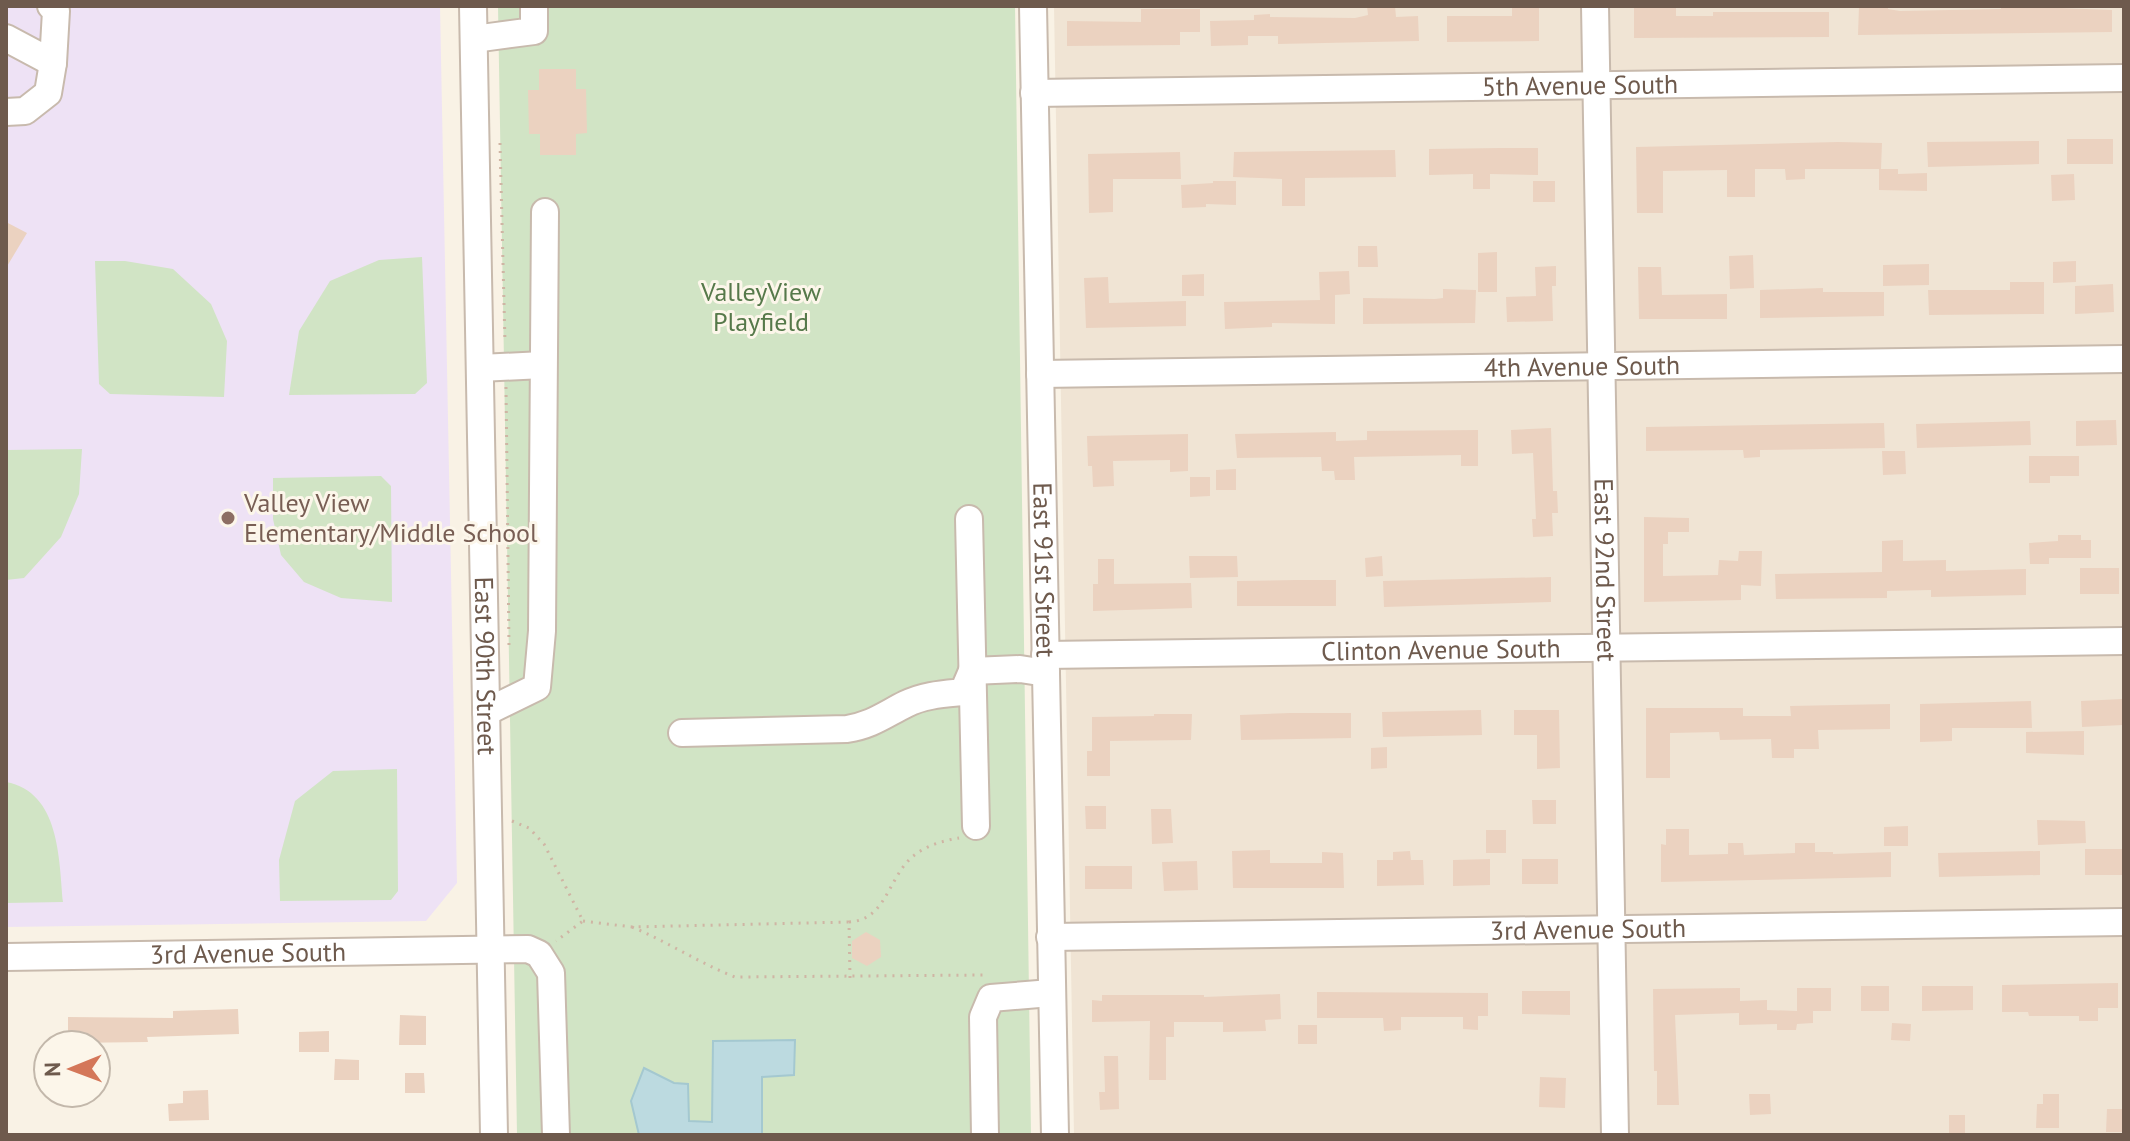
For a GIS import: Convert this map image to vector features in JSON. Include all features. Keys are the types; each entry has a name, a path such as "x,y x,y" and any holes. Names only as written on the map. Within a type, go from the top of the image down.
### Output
{"street":[{"name":"East 90th Street","path":"473,6 493,368 486,712 494,1135"},
{"path":"474,39 534,31 534,6"},
{"name":"East 91st Street","path":"1033,6 1055,1135"},
{"name":"East 92nd Street","path":"1595,6 1615,1135"},
{"path":"6,112 25,111 48,93 53,63 55,8"},
{"path":"6,38 53,63"},
{"name":"5th Avenue South","path":"1034,93 2124,78"},
{"path":"486,712 537,687 542,631 545,212"},
{"name":"4th Avenue South","path":"1040,374 2124,359"},
{"path":"493,368 543,365"},
{"path":"969,519 976,826"},
{"name":"Clinton Avenue South","path":"972,671 1020,669 1045,664 1607,648 2124,641"},
{"path":"682,733 868,726 908,703 931,695 963,692 972,671"},
{"name":"3rd Avenue South","path":"1050,937 2124,922"},
{"name":"3rd Avenue South","path":"6,957 490,949 528,949 539,954"},
{"path":"539,954 551,973 553,990 556,1135"},
{"path":"985,1135 983,1017 991,998 1051,993"}],"path":[{"path":"499,131 493,368 509,653"},
{"path":"512,821 529,828 544,844 583,921"},
{"path":"539,954 583,921 632,927 849,922 869,918 882,904 910,859 939,841 973,835 976,826"},
{"path":"849,922 850,978"},
{"path":"632,927 672,944 700,963 735,977 989,975"}],"shaded area":[{"name":"Valley View Elementary/Middle School","path":"6,6 440,6 457,883 426,921 6,927"},
{"path":"1054,6 2124,6 2124,1135 1074,1135"}],"green space":[{"name":"ValleyView Playfield","path":"498,6 1015,6 1031,1135 517,1135"},
{"path":"422,257 427,383 415,394 289,395 299,331 330,281 379,260"},
{"path":"95,261 125,261 173,269 211,304 227,341 224,397 110,394 99,384"},
{"path":"82,449 79,494 61,537 24,578 6,580 6,450"},
{"path":"381,476 391,486 392,602 341,598 304,582 281,555 273,519 273,478"},
{"path":"397,769 398,891 391,900 280,901 279,860 295,801 333,771"},
{"path":"6,782 24,788 47,813 57,848 63,902 6,903"}],"water":[{"path":"795,1040 794,1075 762,1077 762,1135 639,1135 631,1101 644,1068 674,1083 688,1084 689,1121 712,1122 713,1041"}],"building":[{"path":"1367,6 1395,6 1396,17 1418,16 1419,41 1278,44 1278,36 1248,36 1248,45 1211,46 1210,21 1254,20 1254,15 1270,14 1270,17 1355,18 1368,15"},
{"path":"1512,6 1539,6 1539,41 1447,42 1447,16 1512,16"},
{"path":"1634,6 1676,6 1676,16 1713,16 1713,12 1829,12 1829,37 1634,38"},
{"path":"1859,6 1888,6 1888,9 1900,11 2001,9 2001,6 2112,10 2112,32 1858,35"},
{"path":"1141,9 1200,9 1200,32 1180,32 1180,45 1067,46 1067,21 1141,22"},
{"path":"539,69 576,69 576,89 586,89 587,133 576,134 576,155 540,155 540,134 529,134 528,90 539,90"},
{"path":"2067,139 2113,139 2113,164 2067,164"},
{"path":"2039,141 2039,164 1928,167 1927,142"},
{"path":"1882,143 1881,169 1805,169 1805,179 1786,180 1785,169 1755,169 1755,197 1727,197 1727,170 1663,171 1663,213 1637,213 1636,147"},
{"path":"1538,148 1538,175 1490,174 1490,189 1473,189 1473,174 1429,175 1429,149"},
{"path":"1395,150 1396,177 1305,178 1305,206 1282,206 1282,179 1233,177 1234,152"},
{"path":"1180,152 1181,179 1113,179 1113,212 1089,213 1088,154"},
{"path":"1879,169 1898,169 1898,174 1927,173 1927,191 1879,190"},
{"path":"2074,174 2075,200 2052,201 2051,175"},
{"path":"1236,181 1236,205 1206,204 1206,207 1182,208 1181,185"},
{"path":"1533,181 1555,181 1555,202 1533,202"},
{"path":"6,222 27,233 6,268"},
{"path":"1358,246 1377,246 1378,267 1358,267"},
{"path":"1497,252 1497,292 1478,292 1478,253"},
{"path":"1753,255 1754,288 1730,289 1729,256"},
{"path":"2076,261 2076,282 2053,283 2053,262"},
{"path":"1929,264 1929,285 1883,286 1883,265"},
{"path":"1556,266 1556,286 1552,286 1553,321 1507,322 1506,297 1536,296 1535,267"},
{"path":"1638,267 1661,267 1662,295 1727,294 1727,319 1639,319"},
{"path":"1349,271 1350,294 1335,295 1335,324 1272,323 1272,327 1225,329 1224,302 1320,300 1319,272"},
{"path":"1204,274 1204,296 1182,296 1182,275"},
{"path":"1108,277 1109,303 1186,301 1186,326 1086,328 1084,278"},
{"path":"2010,282 2044,282 2044,314 1929,315 1928,290 2010,290"},
{"path":"2113,284 2114,312 2075,314 2075,286"},
{"path":"1823,288 1823,292 1884,292 1884,316 1760,318 1760,290"},
{"path":"1443,289 1476,290 1475,323 1363,324 1363,298 1435,299 1443,298"},
{"path":"2116,420 2117,445 2076,446 2076,421"},
{"path":"2030,421 2031,445 1917,448 1916,424"},
{"path":"1884,423 1885,448 1760,450 1760,457 1744,458 1743,450 1646,451 1646,427"},
{"path":"1551,428 1553,491 1557,491 1558,513 1552,513 1553,536 1533,537 1532,519 1536,519 1533,453 1512,454 1511,430"},
{"path":"1478,430 1478,466 1461,466 1461,455 1354,457 1355,480 1335,480 1334,471 1322,471 1321,457 1237,458 1235,434 1336,432 1336,441 1367,440 1367,431"},
{"path":"1188,434 1188,471 1170,472 1170,460 1113,461 1114,486 1093,487 1092,466 1088,466 1087,436"},
{"path":"1882,451 1905,451 1906,474 1883,475"},
{"path":"2029,456 2079,456 2079,476 2050,476 2050,483 2029,483"},
{"path":"1236,469 1236,490 1216,490 1216,470"},
{"path":"1190,477 1210,477 1210,496 1190,497"},
{"path":"1644,517 1689,518 1689,532 1668,532 1668,544 1663,544 1663,576 1718,575 1719,560 1738,561 1739,551 1762,551 1761,586 1741,585 1741,600 1644,602"},
{"path":"2058,535 2081,535 2081,540 2091,540 2091,558 2049,558 2049,564 2030,564 2029,543 2058,541"},
{"path":"1903,540 1903,561 1946,560 1946,571 2026,569 2026,595 1931,597 1931,590 1887,591 1887,598 1776,599 1775,574 1882,572 1882,541"},
{"path":"1189,556 1237,556 1238,577 1190,578"},
{"path":"1382,556 1383,576 1366,577 1365,558"},
{"path":"1098,559 1114,559 1114,584 1191,583 1192,608 1093,611 1093,584 1098,584"},
{"path":"2080,568 2119,568 2119,594 2080,594"},
{"path":"1551,577 1551,602 1384,607 1383,581"},
{"path":"1336,580 1336,606 1237,606 1237,581"},
{"path":"2122,699 2123,725 2082,727 2081,701"},
{"path":"2031,701 2032,728 1952,728 1952,741 1920,742 1920,704"},
{"path":"1890,704 1890,729 1818,730 1819,749 1794,749 1794,758 1772,758 1771,739 1720,740 1719,732 1670,733 1670,778 1646,778 1646,708 1743,708 1743,716 1791,716 1790,706"},
{"path":"1481,710 1482,735 1383,737 1382,712"},
{"path":"1514,710 1559,710 1560,768 1537,769 1537,735 1514,735"},
{"path":"1351,713 1351,738 1241,740 1240,715"},
{"path":"1192,714 1191,740 1110,741 1110,776 1087,776 1087,751 1092,751 1092,717"},
{"path":"2084,731 2084,755 2026,753 2026,732"},
{"path":"1387,747 1387,768 1371,769 1371,748"},
{"path":"1532,800 1556,800 1556,824 1533,824"},
{"path":"1085,806 1106,806 1106,829 1086,829"},
{"path":"1151,809 1171,809 1173,843 1152,844"},
{"path":"2037,820 2085,821 2086,843 2038,845"},
{"path":"1908,826 1908,846 1884,846 1884,827"},
{"path":"1666,829 1689,829 1689,855 1728,854 1728,843 1743,843 1744,855 1795,853 1795,843 1815,843 1815,852 1833,854 1891,852 1891,877 1661,882 1661,844 1666,845"},
{"path":"1486,830 1506,830 1506,853 1486,853"},
{"path":"2085,849 2123,849 2123,875 2085,875"},
{"path":"1270,850 1270,863 1322,863 1322,852 1343,853 1344,888 1233,888 1232,851"},
{"path":"1410,851 1411,860 1423,860 1424,885 1377,886 1377,860 1393,860 1393,852"},
{"path":"2040,851 2040,875 1939,877 1938,853"},
{"path":"1490,859 1490,885 1453,886 1453,860"},
{"path":"1522,859 1558,859 1558,884 1522,884"},
{"path":"1197,861 1198,890 1164,891 1162,862"},
{"path":"1085,866 1132,866 1132,889 1085,889"},
{"path":"866,932 880,940 881,957 867,966 852,958 852,941"},
{"path":"2118,983 2118,1008 2098,1008 2098,1021 2079,1021 2079,1016 2029,1016 2028,1012 2002,1012 2002,985"},
{"path":"1861,986 1889,986 1889,1011 1861,1011"},
{"path":"1922,986 1973,986 1973,1010 1922,1011"},
{"path":"1740,988 1740,1001 1767,1000 1767,1010 1797,1011 1797,988 1831,988 1831,1011 1813,1011 1813,1023 1797,1024 1796,1030 1777,1030 1777,1024 1739,1025 1739,1013 1675,1015 1679,1105 1657,1105 1653,989"},
{"path":"1522,991 1570,991 1570,1015 1522,1014"},
{"path":"1317,992 1488,993 1488,1016 1478,1016 1478,1030 1463,1029 1463,1017 1401,1017 1401,1030 1384,1031 1383,1018 1317,1018"},
{"path":"1280,994 1281,1019 1265,1020 1266,1031 1223,1032 1223,1022 1174,1022 1174,1037 1166,1037 1166,1080 1149,1080 1150,1021 1092,1022 1092,1000 1102,1001 1102,995 1204,997"},
{"path":"238,1009 239,1034 147,1037 148,1042 112,1042 112,1029 68,1029 68,1017 173,1018 173,1011"},
{"path":"400,1015 426,1016 426,1045 399,1045"},
{"path":"1892,1023 1911,1024 1910,1041 1891,1040"},
{"path":"1298,1025 1317,1025 1317,1044 1298,1044"},
{"path":"329,1031 329,1052 299,1052 299,1032"},
{"path":"1104,1056 1118,1056 1119,1109 1100,1110 1099,1092 1105,1092"},
{"path":"335,1059 359,1060 359,1080 334,1080"},
{"path":"405,1073 424,1073 425,1093 405,1093"},
{"path":"1540,1077 1566,1078 1565,1108 1539,1107"},
{"path":"208,1090 209,1120 169,1121 168,1104 183,1103 183,1091"},
{"path":"1749,1094 1770,1094 1771,1114 1750,1115"},
{"path":"2043,1094 2059,1094 2059,1128 2036,1128 2037,1104 2043,1104"},
{"path":"2107,1109 2124,1109 2124,1132 2106,1132"},
{"path":"1949,1115 1965,1115 1965,1135 1949,1135"}],"place":[{"name":"Valley View Elementary/Middle School","path":"228,518"}]}
